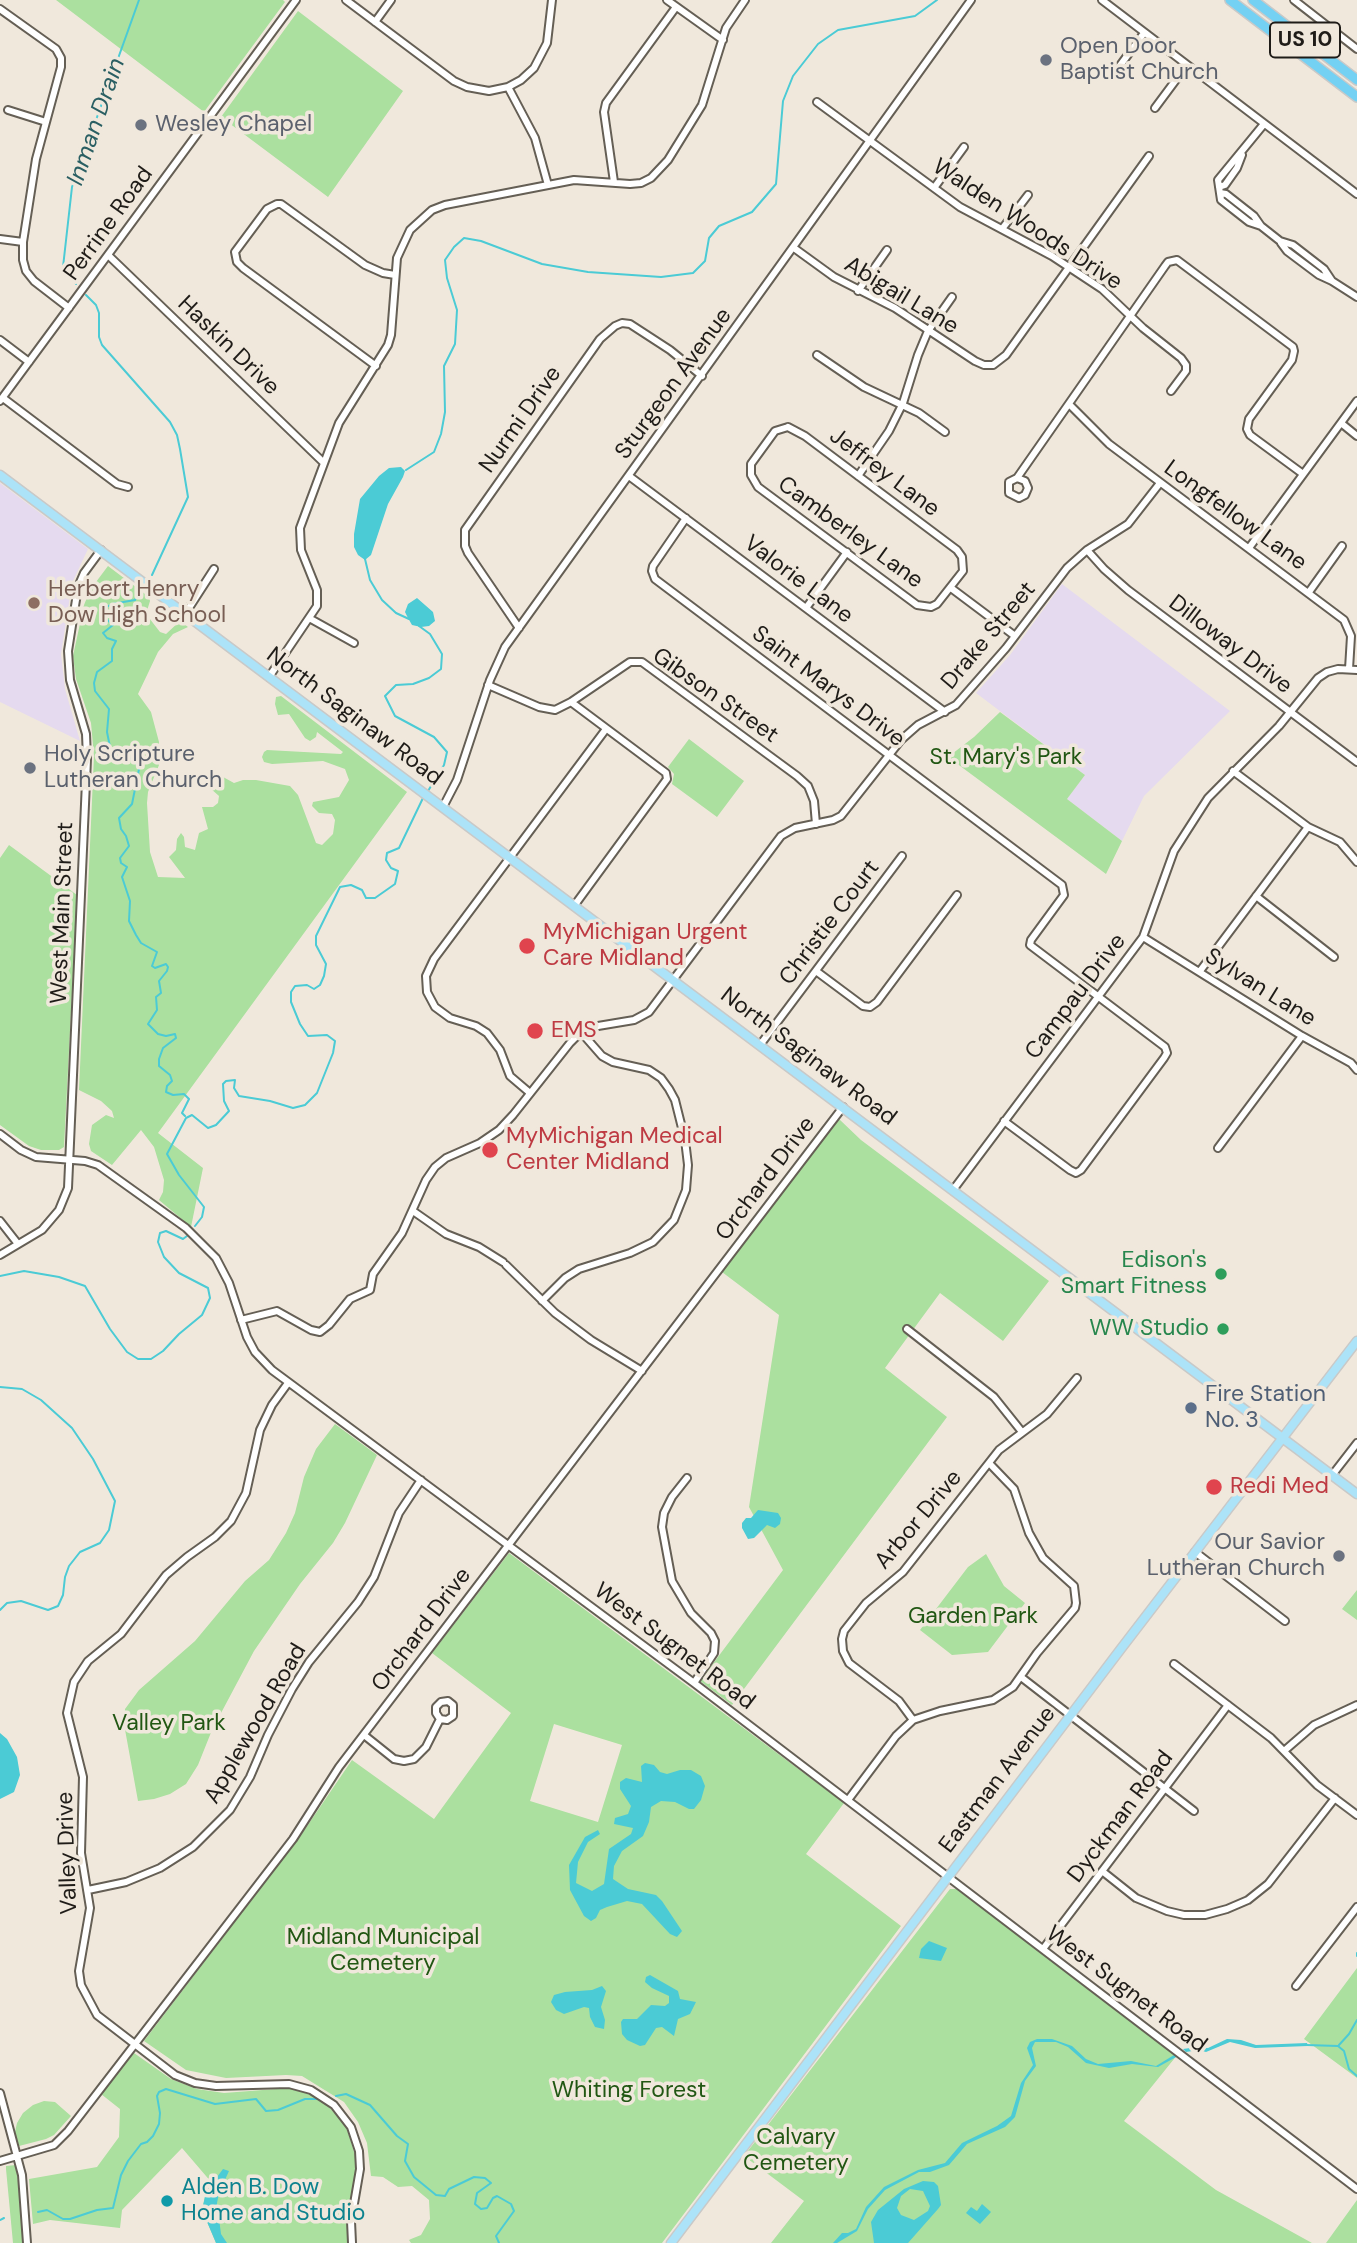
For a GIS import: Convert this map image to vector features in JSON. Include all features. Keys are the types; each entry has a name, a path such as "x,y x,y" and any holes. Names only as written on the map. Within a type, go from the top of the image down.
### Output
{"highway":[{"name":"US 10","path":"1230,0 1357,99"},
{"name":"US 10","path":"1253,0 1357,80"}],"main road":[{"name":"North Saginaw Road","path":"0,475 1357,1494"},
{"name":"Eastman Avenue","path":"671,2243 1357,1341"}],"street":[{"name":"Perrine Road","path":"1,400 296,0"},
{"path":"346,0 454,81 489,91 508,87 529,74 540,59 547,43 552,0"},
{"path":"375,22 391,0"},
{"path":"667,0 723,40"},
{"path":"269,677 319,601 301,550 300,528 339,423 376,366 391,335 397,258 404,241 420,219 445,205 574,180 641,183 660,171 707,95 733,15 745,0"},
{"name":"Sturgeon Avenue","path":"443,807 457,780 498,659 971,0"},
{"path":"1102,0 1357,194"},
{"path":"1294,0 1355,44"},
{"path":"614,182 604,112 606,103 676,7"},
{"path":"0,9 56,49 61,58 36,159 23,242 23,260 26,271 34,281 69,307"},
{"path":"1113,75 1144,33"},
{"path":"1155,108 1187,65"},
{"path":"508,87 535,138 548,185"},
{"name":"Walden Woods Drive","path":"817,102 960,207 1069,267 1102,289 1186,365 1186,371 1171,391"},
{"path":"8,110 46,122"},
{"path":"1264,124 1243,153 1218,180 1221,200 1249,222 1261,226 1280,241 1287,251 1319,275 1354,296 1357,303"},
{"path":"934,188 964,147"},
{"path":"1069,267 1149,156"},
{"path":"1002,229 1028,195"},
{"path":"376,366 243,268 237,262 235,252 267,209 281,204 365,265 395,275"},
{"path":"0,239 23,242"},
{"name":"Abigail Lane","path":"794,248 834,277 895,308 984,365 993,365 1006,355 1069,267"},
{"path":"858,290 887,250"},
{"name":"Haskin Drive","path":"108,255 324,463"},
{"path":"1017,478 1130,314 1172,260 1182,262 1293,347 1292,360 1249,419 1247,429 1250,435 1303,474"},
{"path":"858,476 890,431 903,403 928,331 952,296"},
{"name":"Nurmi Drive","path":"519,628 468,553 465,530 600,339 615,326 630,324 670,350 702,376"},
{"path":"0,340 29,362"},
{"path":"817,355 864,387 903,403 945,432"},
{"path":"1,400 117,484 128,487"},
{"path":"1249,548 1357,401"},
{"name":"Longfellow Lane","path":"1069,404 1109,443 1160,483 1336,612 1349,628 1351,636 1349,669"},
{"path":"1341,423 1357,436"},
{"name":"Jeffrey Lane","path":"757,455 775,431 788,427 805,436 957,550 964,563 963,571 951,588"},
{"name":"Camberley Lane","path":"757,455 750,469 753,481 758,487 917,605 931,607 951,588"},
{"name":"Valorie Lane","path":"629,476 945,712"},
{"name":"Drake Street","path":"582,1032 598,1026 630,1021 651,1009 781,836 794,828 841,816 909,732 962,699 1067,568 1087,550 1128,524 1160,483"},
{"name":"Saint Marys Drive","path":"685,518 653,566 655,579 1058,881 1065,889 1064,895 1030,945 1097,997"},
{"path":"1309,592 1342,546"},
{"name":"West Main Street","path":"0,1255 42,1230 59,1210 68,1188 87,747 83,718 70,680 68,651 78,587 100,550"},
{"name":"Dilloway Drive","path":"1087,550 1128,590 1357,762"},
{"path":"806,608 847,552"},
{"path":"185,614 214,569"},
{"path":"951,588 1015,636"},
{"path":"309,618 354,643"},
{"name":"Gibson Street","path":"488,685 548,710 555,710 630,662 649,665 808,786 814,801 816,824"},
{"path":"1349,669 1357,670"},
{"name":"Campau Drive","path":"953,1190 1143,937 1178,844 1208,798 1279,726 1318,678 1327,672 1349,669"},
{"path":"571,702 666,773 667,779 574,906"},
{"path":"530,1093 510,1076 492,1038 476,1026 450,1018 431,1002 426,976 433,959 606,729"},
{"path":"1233,771 1308,827 1340,842 1357,862"},
{"path":"1200,971 1308,827"},
{"name":"Christie Court","path":"760,1045 902,856"},
{"path":"816,971 863,1006 870,1007 877,1002 957,895"},
{"path":"1256,896 1334,957"},
{"name":"Sylvan Lane","path":"1143,937 1302,1036 1351,1063 1357,1070"},
{"path":"1004,1121 1070,1170 1081,1170 1167,1053 1165,1048 1097,997"},
{"path":"241,1320 277,1311 306,1328 320,1332 327,1328 350,1299 370,1290 373,1275 401,1233 435,1167 446,1158 480,1143 499,1130 582,1032 602,1056 613,1062 649,1070 661,1078 669,1089 676,1105 687,1150 686,1190 674,1220 653,1241 630,1253 579,1269 565,1278 542,1301"},
{"path":"1218,1148 1302,1036"},
{"name":"Orchard Drive","path":"0,2161 59,2142 293,1839 332,1777 843,1107"},
{"name":"West Sugnet Road","path":"0,1134 21,1150 36,1157 98,1165 198,1238 222,1268 247,1337 255,1352 272,1370 694,1683 1357,2189"},
{"path":"413,1211 446,1234 479,1247 505,1264 542,1301 591,1340 642,1371"},
{"path":"0,1222 18,1244"},
{"path":"907,1329 994,1396 1022,1432"},
{"name":"Arbor Drive","path":"913,1720 899,1701 849,1663 843,1651 844,1631 866,1603 903,1572 999,1450 1057,1404 1077,1378"},
{"name":"Valley Drive","path":"288,1383 272,1405 260,1430 246,1493 231,1521 166,1575 127,1628 88,1661 74,1682 67,1713 83,1777 81,1853 88,1890 89,1919 79,1971 80,1985 97,2015 166,2070 195,2083 226,2087 289,2084 312,2090 334,2105 351,2127 359,2151 360,2169 351,2221 352,2243"},
{"path":"1333,1474 1357,1443"},
{"path":"848,1800 896,1736 913,1720 940,1711 993,1700 1013,1687 1075,1608 1074,1586 1043,1558 1029,1533 1014,1489 989,1463"},
{"path":"687,1478 672,1497 664,1513 662,1527 672,1581 691,1613 715,1641 714,1653 694,1683"},
{"name":"Applewood Road","path":"88,1890 126,1882 160,1868 193,1847 230,1810 250,1777 292,1689 309,1662 374,1577 399,1513 421,1480"},
{"path":"1195,1552 1286,1621"},
{"path":"1174,1664 1284,1751 1317,1784 1357,1815"},
{"path":"1020,1677 1194,1811"},
{"name":"Dyckman Road","path":"1043,1949 1228,1705"},
{"path":"1284,1751 1314,1725 1357,1705"},
{"path":"364,1735 394,1759 414,1759 426,1747 440,1719"},
{"path":"1102,1871 1136,1898 1167,1911 1205,1915 1227,1909 1248,1900 1268,1884 1335,1798"},
{"path":"1296,1986 1357,1907"},
{"path":"0,2093 22,2175 27,2243"}],"shaded area":[{"name":"Herbert Henry Dow High School","path":"0,483 88,549 72,583 61,654 65,689 80,741 0,702"},
{"path":"1062,584 1230,711 1144,796 1122,841 1067,799 1085,775 976,693 1010,655"}],"green space":[{"path":"56,0 283,0 285,2 204,112"},
{"path":"298,11 403,91 328,197 221,117"},
{"path":"108,566 149,597 146,614 160,632 166,634 180,621 188,627 173,634 158,652 138,694 151,712 159,742 159,765 148,792 147,803 150,852 158,877 185,878 169,857 176,850 177,839 181,833 185,847 195,850 199,833 208,829 202,807 213,807 218,803 219,796 210,788 207,775 214,772 234,783 256,780 290,786 298,795 316,843 322,845 333,834 335,820 332,814 319,813 312,806 313,802 339,797 349,780 345,769 323,761 272,764 264,762 262,757 267,750 343,752 317,732 316,737 310,741 305,738 289,714 278,715 276,697 281,696 407,792 158,1133 203,1168 191,1227 159,1200 164,1180 154,1147 141,1130 112,1165 91,1151 89,1144 92,1125 106,1115 114,1118 112,1111 101,1101 79,1090 94,756 91,723 76,679 73,656 84,605 90,590"},
{"name":"St. Mary's Park","path":"1000,712 1085,775 1067,799 1122,841 1106,874 948,757"},
{"path":"689,739 744,781 717,817 672,784 674,774 668,767"},
{"path":"9,845 77,895 64,1147 59,1150 41,1150 29,1146 0,1125 0,858"},
{"path":"839,1119 861,1140 1049,1281 1003,1341 940,1293 885,1368 947,1417 732,1705 700,1681 783,1570 749,1507 779,1315 722,1272"},
{"name":"Valley Park","path":"335,1424 377,1455 345,1523 254,1651 186,1784 170,1794 138,1801 124,1724 125,1709 139,1690 195,1641 245,1581 269,1560 295,1513 304,1477 316,1449"},
{"path":"509,1553 844,1803 806,1854 901,1926 662,2243 411,2243 409,2240 421,2235 430,2219 429,2200 412,2186 398,2187 383,2177 371,2176 367,2143 358,2122 344,2102 302,2076 226,2078 186,2070 144,2041 301,1835 352,1760 434,1819 511,1713 432,1653","holes":["554,1724 622,1745 598,1822 530,1801"]},
{"name":"Garden Park","path":"986,1554 1004,1586 1025,1603 988,1652 952,1655 920,1630 968,1567"},
{"path":"1357,1590 1357,1620 1342,1609"},
{"name":"Calvary Cemetery","path":"950,1889 959,1889 1178,2054 1124,2121 1216,2190 1312,2243 771,2243 804,2201 744,2156"},
{"path":"1357,1968 1357,2078 1304,2039"},
{"path":"134,2053 171,2079 197,2089 224,2093 289,2088 313,2095 328,2106 346,2126 355,2155 355,2178 347,2223 348,2243 216,2243 202,2210 206,2192 212,2183 182,2148 122,2210 120,2228 50,2220 33,2224 29,2179 97,2167 119,2137 120,2109 101,2094"},
{"path":"44,2101 55,2102 71,2116 54,2135 19,2146 15,2132 17,2123 23,2113"},
{"path":"16,2165 23,2243 13,2243 6,2169 6,2166"},
{"path":"1357,2200 1357,2243 1326,2243"}],"water":[{"path":"401,467 405,471 403,477 388,504 371,555 365,560 358,555 354,547 360,499 389,468"},
{"path":"417,598 433,612 435,621 429,626 412,625 405,612 408,604"},
{"path":"758,1510 778,1513 780,1524 775,1528 767,1525 754,1538 748,1539 742,1523"},
{"path":"0,1733 7,1739 17,1757 20,1775 14,1792 0,1799"},
{"path":"645,1763 654,1765 660,1772 667,1774 691,1770 701,1776 705,1786 701,1800 694,1809 675,1802 661,1801 651,1807 643,1836 622,1851 614,1866 613,1879 628,1889 656,1895 662,1901 682,1931 677,1937 670,1934 642,1904 627,1901 600,1910 591,1921 584,1916 570,1890 569,1865 585,1837 598,1830 600,1834 588,1842 578,1862 576,1883 592,1891 604,1884 609,1849 631,1834 633,1828 614,1824 615,1818 628,1814 631,1806 620,1789 620,1782 626,1778 642,1782 641,1766"},
{"path":"929,1941 947,1948 941,1961 919,1958 921,1949"},
{"path":"650,1975 678,1991 680,1999 696,2002 690,2014 678,2019 674,2036 662,2027 656,2028 645,2045 640,2046 627,2040 622,2034 623,2019 637,2019 651,2005 665,2006 669,2003 669,1996 645,1982"},
{"path":"602,1986 606,1991 601,2007 605,2020 604,2029 595,2027 589,2008 584,2007 564,2014 556,2010 551,2002 554,1995"},
{"path":"1052,2039 1072,2046 1086,2059 1098,2064 1131,2061 1156,2066 1174,2055 1178,2056 1158,2067 1132,2064 1109,2068 1086,2063 1068,2047 1056,2042 1035,2042 1032,2048 1036,2066 1025,2081 1015,2117 1005,2127 967,2144 949,2165 930,2172 919,2172 885,2190 868,2209 857,2231 833,2243 842,2233 856,2229 866,2207 884,2187 918,2170 945,2163 962,2143 1011,2116 1021,2083 1033,2065 1027,2048 1030,2042"},
{"path":"1227,2039 1256,2045 1307,2043 1308,2046 1255,2048 1230,2042 1206,2052 1186,2052 1183,2049 1208,2048"},
{"path":"223,2169 229,2171 217,2203 221,2234 227,2243 216,2243 202,2210 206,2192"},
{"path":"923,2181 934,2182 938,2186 941,2205 908,2243 874,2243 871,2222 878,2210 904,2189","holes":["910,2189 923,2191 930,2206 928,2211 914,2220 901,2215 897,2208 901,2196"]},
{"path":"982,2204 991,2212 980,2224 966,2213 971,2207 977,2211"}],"waterway":[{"name":"Inman Drain","path":"76,284 63,267 72,187 139,0"},
{"path":"406,470 434,452 441,434 445,412 444,366 455,344 457,310 447,278 445,260 464,238 481,241 542,264 588,272 661,277 693,273 705,261 709,238 719,226 752,212 776,184 783,101 793,76 818,44 838,30 915,16 937,0"},
{"name":"Inman Drain","path":"86,295 96,305 99,313 99,337 102,345 170,422 177,435 188,497 152,575"},
{"path":"365,559 370,580 382,600 396,613 409,619"},
{"name":"Inman Drain","path":"139,591 135,600 112,604 103,609 103,616 113,625 103,633 107,638 116,641 112,649 112,661 97,672 94,683 95,691 109,709 107,732 110,747 116,756 134,759 139,769 132,804 119,818 129,846 120,858 121,863 127,867 122,877 130,901 129,921 136,935 141,943 157,952 152,966 155,968 166,964 168,967 159,981 161,993 156,997 157,1010 148,1024 158,1034 175,1034 176,1038 163,1048 159,1066 170,1075 172,1081 166,1092 173,1095 184,1094 189,1099 182,1113 185,1116"},
{"path":"419,626 430,634 442,654 441,669 429,678 413,684 396,685 385,696 395,716 434,737 447,752 444,765 428,791"},
{"path":"195,1226 202,1217 204,1207 179,1175 167,1154 186,1118 192,1115 208,1128 216,1125 229,1111 224,1101 223,1084 226,1081 235,1080 234,1088 239,1096 293,1108 305,1105 317,1093 335,1041 327,1035 308,1036 291,1002 291,992 295,986 307,985 314,989 320,985 326,964 316,945 316,936 340,887 351,885 362,890 366,898 375,898 395,884 398,871 391,868 386,860 387,853 399,848 423,798"},
{"path":"0,1276 24,1271 59,1277 85,1286 127,1352 138,1359 151,1359 202,1315 210,1298 208,1288 179,1273 164,1257 158,1242 160,1233 166,1231 183,1239 187,1236"},
{"path":"0,1387 22,1389 41,1400 72,1428 93,1459 115,1501 109,1530 100,1543 80,1552 69,1566 58,1606 48,1610 21,1601 7,1603 0,1610"},
{"path":"1339,2045 1357,2020"},
{"path":"1306,2045 1338,2046 1344,2051 1349,2069 1357,2076"},
{"path":"38,2212 47,2210 63,2219 70,2219 113,2208 121,2175 128,2161 141,2144 153,2136 159,2124 157,2096 166,2089 215,2104 256,2099 266,2111 278,2110 305,2099 317,2099"},
{"path":"336,2096 346,2094 370,2105 397,2136 408,2144 405,2161 414,2177 436,2195 445,2196 449,2189 474,2177 485,2178 491,2183 477,2193 475,2204 481,2209 487,2208 497,2196 511,2204 514,2211 496,2236 499,2243"},
{"path":"0,2220 4,2218"}],"place":[{"name":"Open Door Baptist Church","path":"1046,60"},
{"name":"Wesley Chapel","path":"141,125"},
{"name":"Herbert Henry Dow High School","path":"34,603"},
{"name":"Holy Scripture Lutheran Church","path":"30,768"},
{"name":"MyMichigan Urgent Care Midland","path":"527,946"},
{"name":"EMS","path":"535,1031"},
{"name":"MyMichigan Medical Center Midland","path":"490,1150"},
{"name":"Edison's Smart Fitness","path":"1221,1274"},
{"name":"WW Studio","path":"1223,1329"},
{"name":"Fire Station No. 3","path":"1191,1408"},
{"name":"Redi Med","path":"1214,1487"},
{"name":"Our Savior Lutheran Church","path":"1339,1556"},
{"name":"Alden B. Dow Home and Studio","path":"167,2201"}],"park label":[{"name":"Midland Municipal Cemetery","path":"383,1951"},
{"name":"Whiting Forest","path":"629,2091"}]}
